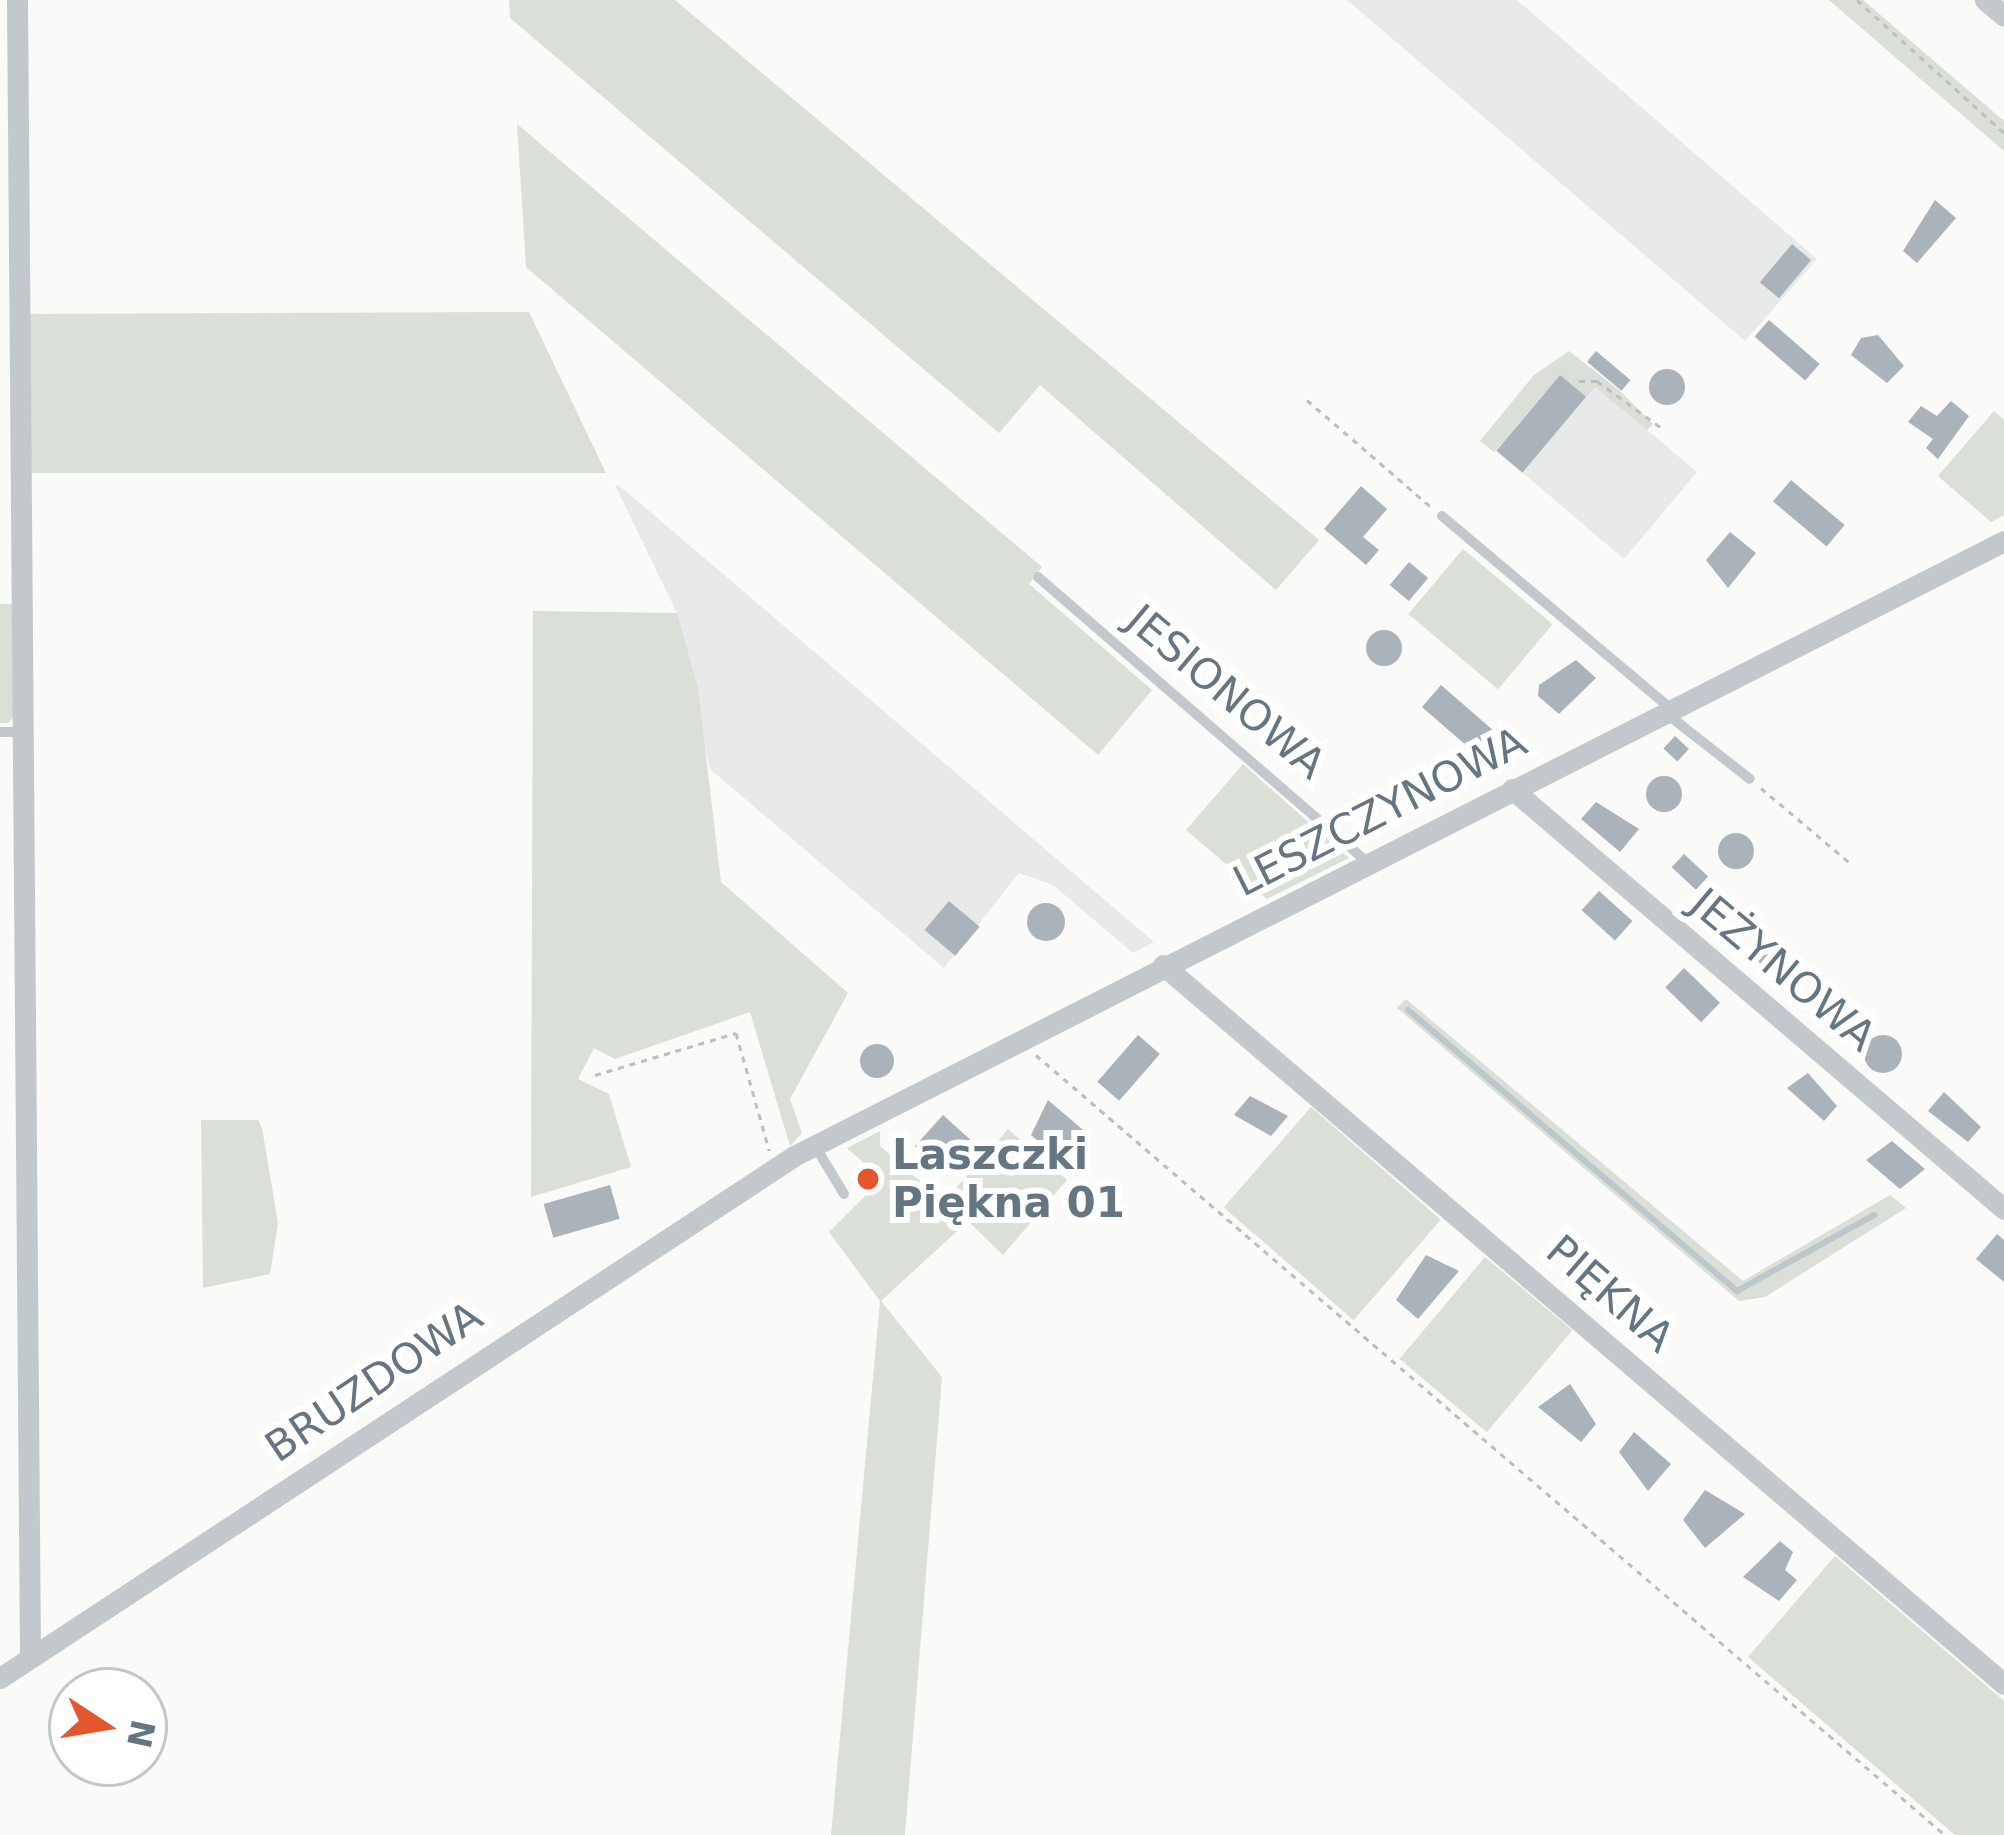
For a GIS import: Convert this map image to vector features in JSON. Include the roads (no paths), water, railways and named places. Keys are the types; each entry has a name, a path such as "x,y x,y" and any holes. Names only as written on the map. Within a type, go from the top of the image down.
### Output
{"street":[{"path":"17,0 11,732 30,1658"},
{"path":"1985,0 2004,16"},
{"name":"LESZCZYNOWA","path":"804,1151 1668,710 2000,548"},
{"name":"JEŻYNOWA","path":"1512,789 2004,1209"},
{"name":"PIĘKNA","path":"1163,965 2004,1684"},
{"name":"BRUZDOWA","path":"0,1678 804,1151"}],"lane":[{"path":"1442,516 1750,779"},
{"name":"JESIONOWA","path":"1038,577 1367,862"},
{"path":"804,1151 844,1194"}],"waterway":[{"path":"1408,1010 1737,1291 1874,1215"}],"place":[{"name":"Laszczki Piękna 01","path":"868,1179"}]}
